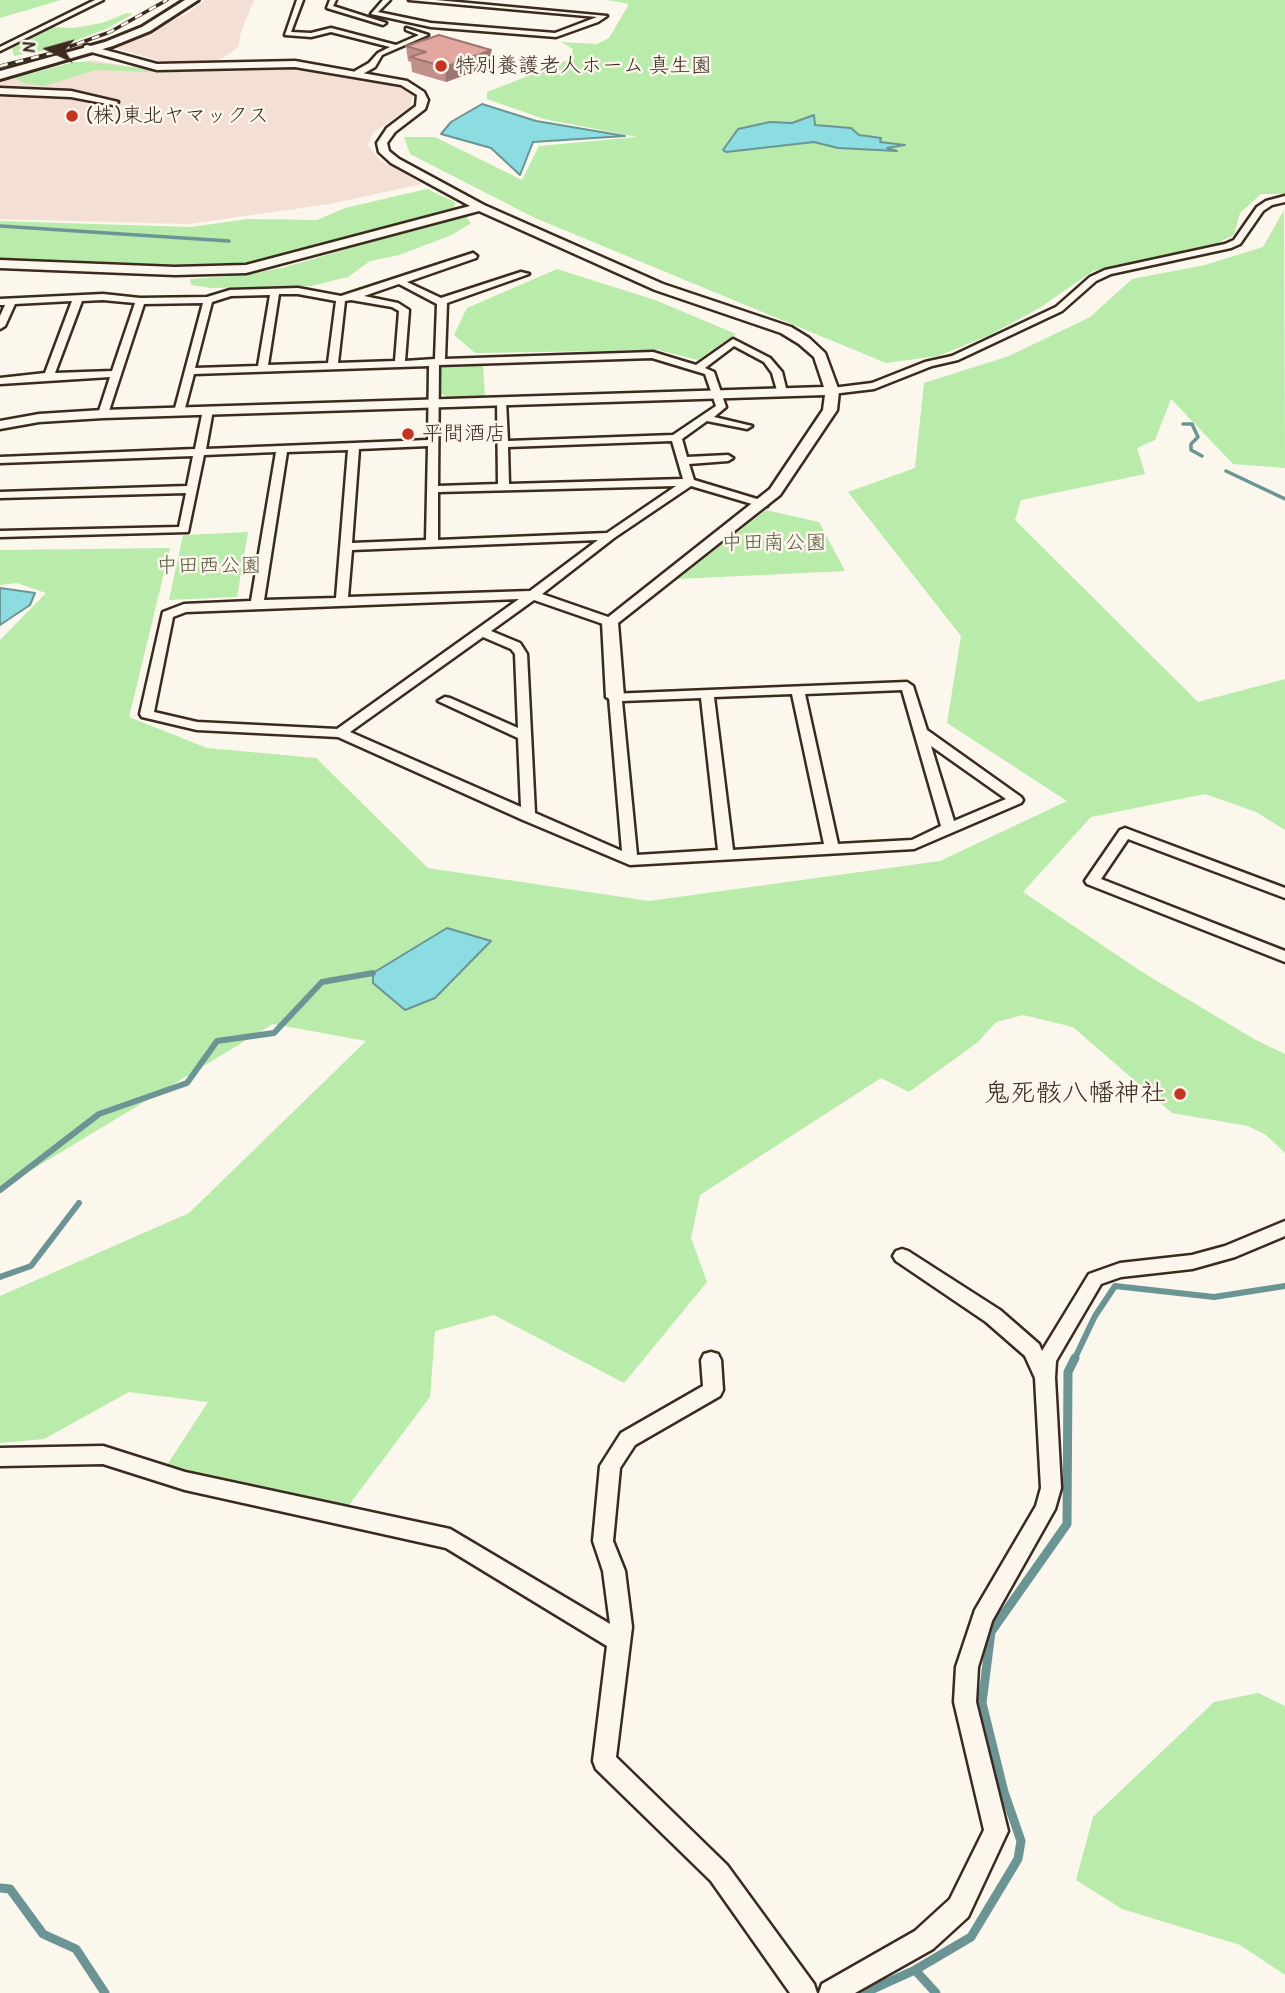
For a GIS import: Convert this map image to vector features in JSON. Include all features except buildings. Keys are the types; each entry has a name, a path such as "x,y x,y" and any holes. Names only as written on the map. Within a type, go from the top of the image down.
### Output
{"highway":[{"path":"90,49 137,27 183,0"},
{"path":"0,73 90,49 146,29 193,0"}],"street":[{"path":"2,49 100,0"},
{"path":"300,0 287,34 311,35 331,30 397,47"},
{"path":"333,0 329,7 426,34 380,54 372,65 358,73"},
{"path":"387,0 373,13 431,25 532,33 556,34 604,16 412,0"},
{"path":"446,10 453,3"},
{"path":"497,14 505,7"},
{"path":"545,18 552,10"},
{"path":"431,25 438,18"},
{"path":"480,29 488,21"},
{"path":"532,33 539,25"},
{"path":"90,49 157,67 272,63 358,73 404,83 421,94 423,100 421,107 384,138 384,152 395,161 480,207 659,287 786,330 804,341 820,356 833,398 826,416 775,492 610,622"},
{"path":"0,90 71,94 113,102"},
{"path":"0,425 39,418 103,414 832,391 874,386 929,364 955,358 1059,309 1093,279 1108,272 1228,247 1237,242 1260,209 1269,202 1285,199"},
{"path":"0,264 175,271 246,269 480,207"},
{"path":"346,298 473,256"},
{"path":"399,281 436,301 442,301 524,274"},
{"path":"0,326 5,302 103,297 140,301 208,300 230,293 298,291 395,305 404,310 400,363"},
{"path":"263,367 275,292"},
{"path":"333,365 346,298"},
{"path":"49,376 78,299"},
{"path":"179,412 208,300"},
{"path":"103,414 140,301"},
{"path":"432,543 433,403 442,301"},
{"path":"700,367 733,342 767,360 777,372 782,392"},
{"path":"190,371 653,355 700,367 709,372 721,407 676,438 504,444"},
{"path":"0,381 115,374"},
{"path":"501,401 504,487"},
{"path":"0,534 184,530 208,410"},
{"path":"705,418 747,426"},
{"path":"676,438 688,482"},
{"path":"0,460 432,443"},
{"path":"342,601 354,446"},
{"path":"257,604 282,449"},
{"path":"682,461 728,458"},
{"path":"432,489 688,482 763,504"},
{"path":"340,733 688,482"},
{"path":"0,495 192,489"},
{"path":"347,547 610,536"},
{"path":"610,622 533,595 184,608 167,615 147,714 197,726 340,733 630,860 914,844 1016,800 921,732"},
{"path":"610,622 630,860"},
{"path":"482,632 516,646 521,654 528,817"},
{"path":"615,697 907,686 949,828"},
{"path":"797,689 832,848"},
{"path":"707,694 726,855"},
{"path":"446,701 523,736"},
{"path":"1285,893 1125,833 1092,881 1285,957"},
{"path":"831,1993 923,1940 959,1908 996,1831 965,1702 967,1667 983,1616 1045,1509 1051,1488 1045,1378 1047,1360 1095,1279 1120,1270 1192,1262 1216,1256 1285,1228"},
{"path":"902,1256 993,1316 1032,1350 1045,1378"},
{"path":"712,1360 713,1390 628,1439 610,1465 603,1541 614,1571 621,1627 604,1761 719,1873 805,1993"},
{"path":"0,1457 103,1455 185,1481 450,1539 618,1642"}],"shaded area":[{"path":"205,0 254,0 241,32 239,46 217,61 194,65 169,64 116,48 186,14"},
{"path":"92,60 161,72 291,67 401,84 413,95 410,107 373,133 368,145 380,160 422,184 330,204 188,224 0,219 0,82"}],"green space":[{"path":"0,0 61,0 0,18"},
{"path":"607,0 1285,0 1285,194 1261,194 1240,213 1234,235 1207,248 1093,271 1041,307 990,335 938,356 886,363 535,218 410,154 404,137 435,137 522,180 539,146 637,137 544,119 487,99 487,92 571,59 573,49 561,42 597,44 609,38 629,4"},
{"path":"127,13 133,14 106,29 56,48 14,56 12,48 51,27 73,28 102,23"},
{"path":"74,62 183,73 96,70 44,86 24,83 14,78"},
{"path":"427,189 455,202 454,208 241,265 0,258 0,221 191,227 248,219 317,220 345,208"},
{"path":"1284,210 1285,468 1233,464 1171,399 1155,440 1137,448 1145,474 1021,500 1015,520 1198,702 1285,679 1285,830 1256,812 1205,794 1091,817 1023,892 1142,972 1254,1039 1285,1054 1285,1153 1266,1135 1248,1126 1172,1113 1073,1027 1023,1015 996,1022 978,1042 909,1092 881,1078 700,1195 691,1238 707,1282 624,1383 494,1315 435,1331 430,1397 343,1513 167,1465 208,1402 129,1392 44,1439 0,1443 0,1296 189,1213 366,1041 273,1024 0,1189 0,640 46,593 17,583 0,585 0,550 170,548 129,717 207,748 316,758 428,868 649,901 940,861 1067,801 947,723 961,636 848,492 915,468 924,383 1009,356 1090,317 1132,279 1205,265 1263,247"},
{"path":"466,217 471,223 452,235 399,255 370,261 348,277 311,286 211,288 191,285 190,279 244,275 282,268 453,218"},
{"path":"557,269 655,300 736,334 698,360 658,350 475,353 454,335 467,308"},
{"path":"483,363 485,398 451,398 439,393 440,369 448,365"},
{"name":"中田南公園","path":"766,510 819,522 845,571 678,579"},
{"name":"中田西公園","path":"248,532 237,597 169,600 183,535"},
{"path":"1258,1693 1285,1706 1285,1975 1240,1945 1122,1909 1076,1880 1093,1817 1214,1702"}],"water":[{"path":"482,104 536,121 625,136 533,142 520,175 491,148 441,134 451,122"},
{"path":"814,115 815,125 851,128 859,135 881,138 880,142 905,145 887,148 897,151 838,148 814,142 726,152 723,150 738,129 770,122 792,123"},
{"path":"0,588 35,593 30,605 0,625"},
{"path":"447,928 491,941 435,998 405,1010 373,983 373,973"}],"waterway":[{"path":"0,226 229,241"},
{"path":"1183,424 1192,424 1198,437 1191,444 1191,450 1202,456"},
{"path":"1226,471 1285,499"},
{"path":"0,1190 99,1114 187,1083 217,1041 274,1033 322,982 373,973"},
{"path":"0,1277 31,1266 79,1203"},
{"path":"1074,1360 1095,1316 1115,1286 1214,1297 1285,1286"},
{"path":"915,1970 971,1937 1018,1859 1021,1841 1004,1792 982,1703 991,1632 1067,1524 1068,1372 1074,1360"},
{"path":"0,1888 10,1889 43,1934 76,1949 105,1993"},
{"path":"864,1993 915,1970"},
{"path":"915,1970 936,1993"}],"railway":[{"path":"0,66 52,53 110,32 167,0"}],"place":[{"name":"特別養護老人ホーム 真生園","path":"441,66"},
{"name":"(株)東北ヤマックス","path":"72,116"},
{"name":"平間酒店","path":"408,434"},
{"name":"鬼死骸八幡神社","path":"1180,1094"}]}
